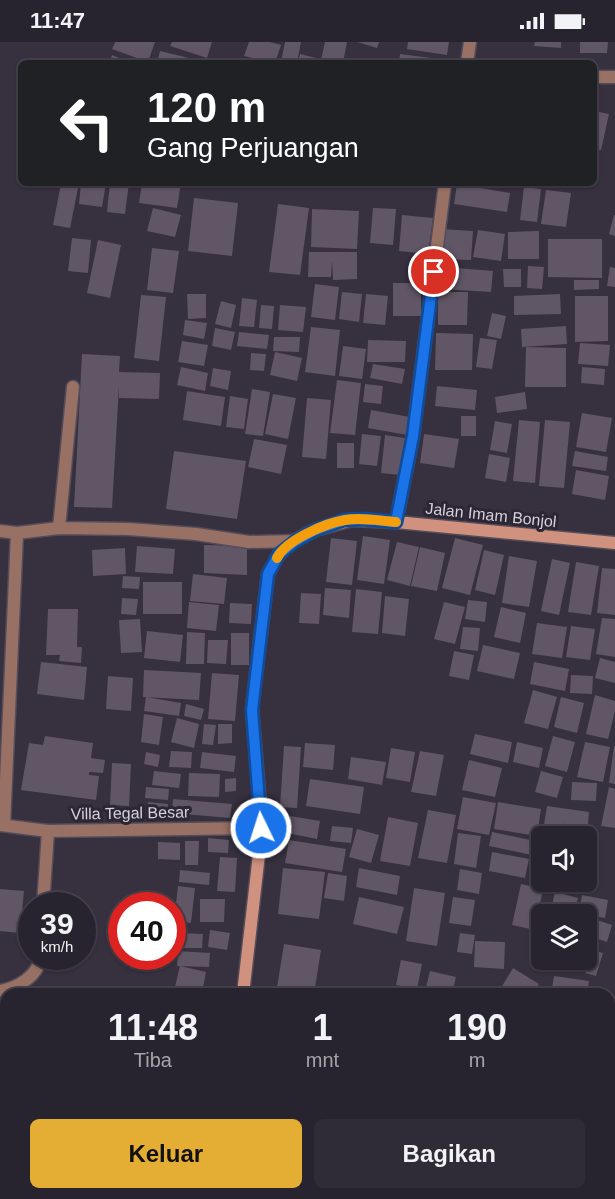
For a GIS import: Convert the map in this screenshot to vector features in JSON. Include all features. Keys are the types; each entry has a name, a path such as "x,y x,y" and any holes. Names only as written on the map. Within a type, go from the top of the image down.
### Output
{"street":[{"path":"467,60 470,42"},
{"path":"597,77 615,77"},
{"path":"396,522 413,436 446,186"},
{"path":"59,528 73,387"},
{"name":"Jalan Imam Bonjol","path":"244,988 261,828 252,710 268,574 279,554 315,530 344,520 363,519 615,543"},
{"path":"0,531 17,533 59,528 196,534 249,542 294,542"},
{"path":"2,825 17,533"},
{"name":"Villa Tegal Besar","path":"2,825 48,831 261,828"},
{"path":"44,892 48,831"},
{"path":"12,988 29,978 36,970"}],"building":[{"path":"115,42 155,42 149,60 112,49"},
{"path":"172,42 212,42 207,58 170,46"},
{"path":"249,42 270,42 281,45 276,60 244,56"},
{"path":"285,42 301,42 298,60 281,60"},
{"path":"325,42 347,42 344,60 321,60"},
{"path":"357,42 379,42 377,48"},
{"path":"408,42 449,42 447,55 407,49"},
{"path":"535,42 561,42 561,48 534,46"},
{"path":"580,42 608,42 607,53 580,53"},
{"path":"160,51 193,59 193,60 158,60"},
{"path":"300,54 316,58 316,60 299,60"},
{"path":"400,54 447,60 399,60"},
{"path":"112,55 124,60 110,60"},
{"path":"597,112 609,114 601,150 597,149"},
{"path":"61,186 78,188 70,228 53,225"},
{"path":"81,186 106,186 102,207 79,204"},
{"path":"110,186 129,186 125,214 107,212"},
{"path":"142,186 181,186 177,208 139,203"},
{"path":"457,186 510,193 507,212 454,204"},
{"path":"524,187 541,189 537,222 520,220"},
{"path":"546,190 571,193 566,227 541,224"},
{"path":"194,198 238,203 232,256 188,251"},
{"path":"278,204 309,208 300,275 269,272"},
{"path":"153,208 181,215 175,237 147,231"},
{"path":"373,208 396,209 393,245 370,243"},
{"path":"312,209 359,211 357,249 311,247"},
{"path":"402,215 433,218 428,254 399,251"},
{"path":"615,215 615,236 609,234"},
{"path":"441,229 473,231 471,260 439,259"},
{"path":"478,230 505,234 501,261 473,257"},
{"path":"539,231 539,259 508,259 508,232"},
{"path":"72,238 91,240 88,273 68,271"},
{"path":"548,239 602,239 602,278 548,277"},
{"path":"98,240 121,245 110,298 87,293"},
{"path":"152,248 179,251 173,293 147,290"},
{"path":"309,252 357,252 357,279 333,280 332,261 331,277 308,277"},
{"path":"528,266 544,267 542,289 527,288"},
{"path":"443,267 493,271 491,292 442,289"},
{"path":"610,267 615,268 615,287 607,286"},
{"path":"503,269 521,269 521,287 504,287"},
{"path":"574,280 599,280 599,289 574,290"},
{"path":"393,283 421,283 421,316 393,316"},
{"path":"315,284 339,287 335,320 311,317"},
{"path":"342,292 362,294 359,322 339,319"},
{"path":"438,292 468,292 467,325 438,325"},
{"path":"187,294 206,294 206,318 188,319"},
{"path":"366,294 388,296 385,325 363,323"},
{"path":"560,294 561,314 514,315 514,296"},
{"path":"141,295 166,297 159,361 134,358"},
{"path":"575,296 608,296 608,341 575,342"},
{"path":"242,298 257,300 254,327 239,326"},
{"path":"221,301 236,305 231,328 215,324"},
{"path":"261,305 274,306 272,329 259,328"},
{"path":"280,305 306,307 303,332 278,330"},
{"path":"492,313 506,316 501,339 487,336"},
{"path":"185,320 207,323 204,339 183,335"},
{"path":"566,326 567,344 522,347 521,329"},
{"path":"311,327 340,330 335,376 305,372"},
{"path":"215,328 235,332 231,350 212,346"},
{"path":"239,332 269,335 267,349 237,346"},
{"path":"436,333 473,334 472,370 435,370"},
{"path":"274,337 300,337 299,352 273,351"},
{"path":"480,338 497,340 492,369 476,367"},
{"path":"368,340 406,341 405,362 367,362"},
{"path":"182,341 208,345 204,366 178,362"},
{"path":"580,343 610,345 608,366 578,364"},
{"path":"343,346 366,349 362,379 339,376"},
{"path":"526,347 566,348 566,387 525,387"},
{"path":"275,352 302,358 297,381 270,375"},
{"path":"251,353 266,354 264,371 250,370"},
{"path":"82,354 120,356 119,372 160,373 159,399 119,398 119,386 112,508 74,507"},
{"path":"373,364 405,369 402,384 370,378"},
{"path":"181,367 208,373 205,391 177,385"},
{"path":"582,367 605,369 604,385 581,383"},
{"path":"213,368 231,371 228,390 210,386"},
{"path":"337,380 361,383 355,435 330,433"},
{"path":"365,384 383,386 381,404 363,402"},
{"path":"437,386 477,390 475,410 435,406"},
{"path":"252,389 270,392 263,436 245,434"},
{"path":"187,391 225,397 221,426 183,420"},
{"path":"525,392 527,409 497,413 495,397"},
{"path":"273,394 296,398 288,439 265,434"},
{"path":"230,396 248,399 244,429 226,427"},
{"path":"307,398 331,400 326,459 302,457"},
{"path":"371,410 410,417 407,435 368,428"},
{"path":"582,413 612,418 606,452 576,447"},
{"path":"461,416 476,416 476,436 461,436"},
{"path":"519,420 540,422 535,483 513,481"},
{"path":"545,420 570,422 564,488 539,486"},
{"path":"495,421 512,424 507,453 490,450"},
{"path":"362,434 381,436 377,466 359,464"},
{"path":"424,434 459,439 454,468 420,463"},
{"path":"385,435 405,438 400,475 381,473"},
{"path":"254,439 287,445 281,474 248,467"},
{"path":"337,443 354,443 354,468 337,468"},
{"path":"174,451 246,461 237,519 166,509"},
{"path":"575,451 608,457 606,471 572,466"},
{"path":"489,454 510,458 506,482 485,478"},
{"path":"576,470 609,476 605,500 572,494"},
{"path":"363,536 390,540 384,584 357,580"},
{"path":"331,538 357,541 352,585 326,582"},
{"path":"455,538 483,545 470,595 442,588"},
{"path":"397,542 419,547 410,586 387,580"},
{"path":"204,545 247,546 247,575 204,573"},
{"path":"137,546 175,549 173,574 135,572"},
{"path":"420,547 445,553 437,591 411,586"},
{"path":"125,548 126,574 93,576 92,550"},
{"path":"484,550 504,555 495,595 475,590"},
{"path":"509,556 537,561 529,607 502,603"},
{"path":"552,559 570,563 559,615 541,611"},
{"path":"576,562 599,566 591,615 568,612"},
{"path":"602,568 615,569 615,615 597,613"},
{"path":"193,574 227,578 224,604 190,601"},
{"path":"123,576 140,577 139,589 122,588"},
{"path":"143,582 182,582 182,614 143,614"},
{"path":"325,588 351,590 349,618 323,615"},
{"path":"356,589 382,592 378,634 352,632"},
{"path":"301,593 321,594 319,624 299,623"},
{"path":"385,596 409,599 405,636 382,633"},
{"path":"122,598 138,599 136,615 121,614"},
{"path":"468,600 487,602 485,622 465,619"},
{"path":"189,602 219,605 216,631 187,628"},
{"path":"444,602 465,607 455,644 434,639"},
{"path":"230,603 252,604 251,624 229,623"},
{"path":"501,607 526,613 520,643 494,637"},
{"path":"48,609 78,609 77,647 82,647 81,663 59,661 60,655 46,655"},
{"path":"602,618 615,619 615,657 596,654"},
{"path":"140,619 142,652 121,653 119,620"},
{"path":"537,623 567,627 562,658 532,654"},
{"path":"571,626 595,629 590,660 566,657"},
{"path":"463,627 480,628 478,651 460,649"},
{"path":"147,631 183,635 180,662 144,658"},
{"path":"187,632 205,633 204,664 186,664"},
{"path":"231,633 249,633 249,665 231,665"},
{"path":"208,640 228,640 226,664 207,663"},
{"path":"483,645 520,653 514,679 477,671"},
{"path":"454,651 474,655 469,680 449,676"},
{"path":"600,658 615,662 615,683 595,678"},
{"path":"41,662 87,667 84,700 37,694"},
{"path":"534,662 569,669 565,691 530,684"},
{"path":"144,670 201,673 199,700 143,697"},
{"path":"212,673 239,675 235,721 208,719"},
{"path":"571,675 593,676 592,694 570,693"},
{"path":"108,676 133,678 131,711 106,709"},
{"path":"533,690 557,697 548,729 524,723"},
{"path":"595,695 615,701 615,711 608,739 586,734"},
{"path":"146,697 181,703 179,716 144,711"},
{"path":"561,697 584,703 577,733 554,727"},
{"path":"186,704 204,709 201,720 184,716"},
{"path":"144,714 163,717 159,745 141,742"},
{"path":"177,718 199,724 194,748 171,742"},
{"path":"204,724 216,725 213,745 202,744"},
{"path":"218,724 232,724 232,743 218,744"},
{"path":"475,734 512,742 508,763 470,754"},
{"path":"45,736 93,743 91,758 105,760 103,773 89,772 89,775 99,776 96,800 21,790 29,743 43,745"},
{"path":"553,736 575,742 567,772 545,766"},
{"path":"517,742 543,748 539,768 513,762"},
{"path":"585,742 610,747 603,782 577,777"},
{"path":"305,743 335,745 333,770 303,767"},
{"path":"284,746 301,747 297,808 280,807"},
{"path":"615,746 615,784 609,783"},
{"path":"391,748 415,752 410,782 386,778"},
{"path":"171,751 192,752 191,768 169,767"},
{"path":"420,751 444,755 436,796 411,792"},
{"path":"146,752 160,755 158,767 144,764"},
{"path":"202,752 236,756 234,772 200,768"},
{"path":"351,757 386,762 382,785 348,779"},
{"path":"469,760 502,768 495,797 462,790"},
{"path":"112,763 131,764 129,806 110,805"},
{"path":"154,771 181,774 179,788 152,785"},
{"path":"541,771 563,777 557,798 535,792"},
{"path":"189,773 220,774 219,797 188,796"},
{"path":"236,778 236,791 225,792 225,779"},
{"path":"310,779 364,787 360,814 306,806"},
{"path":"572,782 597,783 596,801 571,800"},
{"path":"146,787 169,789 168,800 145,798"},
{"path":"609,787 615,789 615,828 601,826"},
{"path":"463,797 496,803 489,835 457,829"},
{"path":"173,799 232,804 230,818 172,813"},
{"path":"148,802 168,804 167,815 147,814"},
{"path":"498,802 541,809 538,826 531,826 531,835 494,829"},
{"path":"547,806 589,812 588,826 564,826 565,820 564,826 544,826"},
{"path":"428,810 456,815 447,863 418,858"},
{"path":"290,816 320,821 317,839 287,833"},
{"path":"388,817 418,823 410,866 380,861"},
{"path":"332,826 353,828 351,843 330,841"},
{"path":"357,829 379,835 371,863 349,857"},
{"path":"492,832 531,840 531,855 489,846"},
{"path":"458,833 481,836 476,868 454,864"},
{"path":"208,838 229,840 228,853 208,852"},
{"path":"289,840 346,849 342,872 285,863"},
{"path":"185,841 199,841 198,865 185,865"},
{"path":"158,842 180,843 180,860 158,859"},
{"path":"492,852 529,859 525,878 489,871"},
{"path":"220,857 237,858 235,892 217,891"},
{"path":"283,868 325,872 319,919 278,914"},
{"path":"359,868 400,876 397,895 356,887"},
{"path":"460,869 482,873 479,894 457,890"},
{"path":"180,870 210,873 209,885 179,882"},
{"path":"328,873 347,876 344,901 324,898"},
{"path":"521,884 531,886 531,892 542,892 540,904 531,904 531,929 512,925"},
{"path":"178,886 195,888 191,923 186,922 186,892 177,892"},
{"path":"414,888 445,893 437,946 406,941"},
{"path":"0,889 24,891 18,892 18,933 0,931"},
{"path":"555,892 578,898 576,904 552,904"},
{"path":"582,895 608,900 605,918 597,916 597,904 580,904"},
{"path":"359,897 404,907 397,934 353,924"},
{"path":"453,897 475,900 471,926 449,923"},
{"path":"200,899 225,899 224,922 200,922"},
{"path":"597,920 612,925 607,942 597,939"},
{"path":"210,930 230,933 227,950 208,947"},
{"path":"186,933 203,934 202,948 186,948"},
{"path":"460,933 475,935 472,954 457,952"},
{"path":"475,941 505,942 504,969 474,967"},
{"path":"284,944 321,950 315,988 277,988"},
{"path":"186,952 210,953 209,967 186,966"},
{"path":"597,952 603,953 596,976 585,973 586,970 597,970"},
{"path":"401,960 422,964 417,988 396,985"},
{"path":"186,967 206,972 203,988 175,987 179,970 186,970"},
{"path":"513,968 539,984 536,988 501,988"},
{"path":"430,971 456,977 453,988 426,988"},
{"path":"554,976 589,981 588,988 552,988"}],"slow traffic":[{"path":"277,558 294,542 315,530 334,523 363,519 396,522"}],"route":[{"path":"261,828 252,710 268,574 279,554 315,530 344,520 396,522 413,436 434,272"}]}
